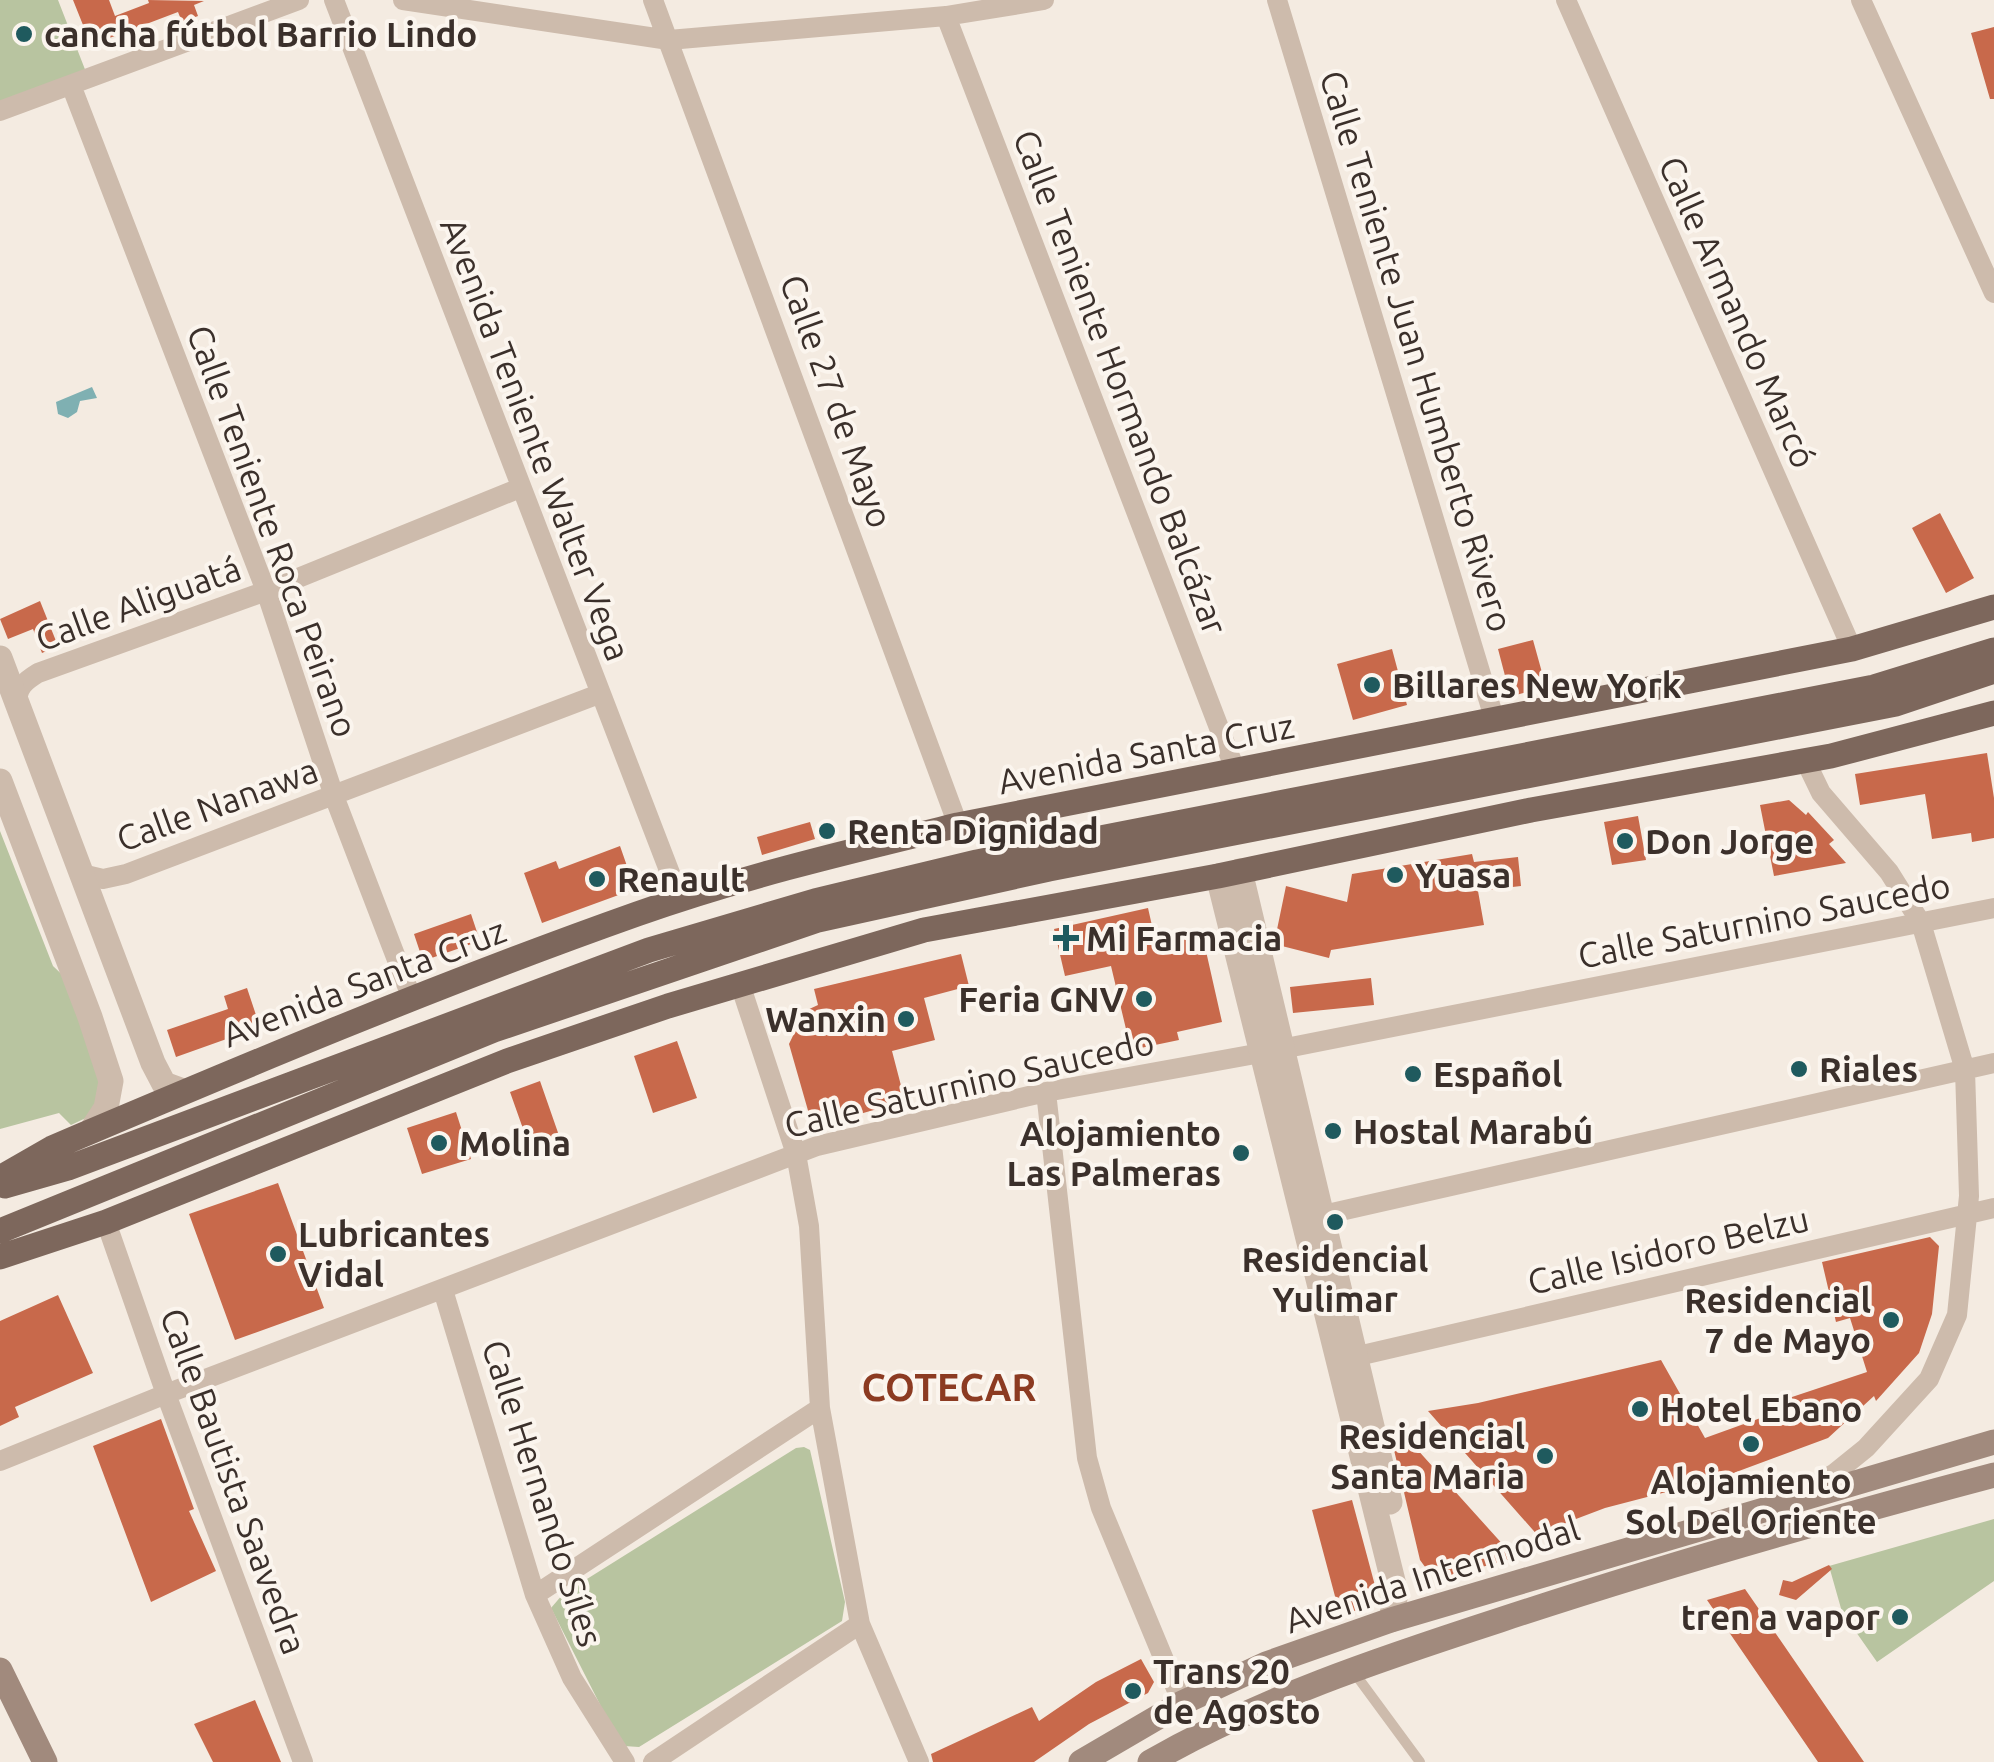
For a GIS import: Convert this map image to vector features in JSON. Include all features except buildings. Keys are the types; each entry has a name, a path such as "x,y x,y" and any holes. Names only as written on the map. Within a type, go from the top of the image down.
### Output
{"main road":[{"name":"Avenida Santa Cruz","path":"0,1178 52,1148 183,1091 412,999 680,899 958,824 1852,649 1994,607"},
{"name":"Avenida Santa Cruz","path":"0,1188 68,1168 649,950 815,901 959,866 1874,687 1994,650"},
{"path":"0,1231 512,1024 818,920 1050,868 1896,704 1994,672"},
{"path":"0,1257 106,1222 507,1061 740,984 924,930 1805,760 1990,716"},
{"path":"412,999 503,1006"},
{"path":"382,1075 507,1061"},
{"name":"Avenida Intermodal","path":"1080,1762 1182,1703 1266,1664 1390,1620 1994,1442"},
{"name":"Avenida Intermodal","path":"1150,1762 1217,1726 1353,1670 1633,1576 1994,1475"},
{"path":"0,1670 45,1762"}],"street":[{"path":"0,111 299,0"},
{"name":"Avenida Teniente Walter Vega","path":"334,0 680,899"},
{"path":"404,0 669,40 946,16 998,4 1044,0"},
{"name":"Calle 27 de Mayo","path":"653,0 958,824"},
{"name":"Calle Teniente Juan Humberto Rivero","path":"1277,0 1494,721"},
{"name":"Calle Armando Marcó","path":"1566,0 1852,649"},
{"path":"1861,0 1994,293"},
{"name":"Calle Teniente Hormando Balcázar","path":"946,16 1236,772"},
{"name":"Calle Teniente Roca Peirano","path":"71,85 266,591 334,796 412,999"},
{"name":"Calle Aliguatá","path":"17,704 17,693 25,681 38,673 266,591 520,488"},
{"path":"0,658 129,1002 164,1084 183,1091"},
{"name":"Calle Nanawa","path":"82,874 103,879 126,874 599,694"},
{"path":"1782,1504 1835,1473 1866,1448 1929,1378 1957,1316 1969,1196 1965,1070 1922,923 1889,872 1821,793 1805,760"},
{"path":"0,781 90,1016 110,1081 106,1108 91,1131"},
{"path":"1229,874 1396,1593 1390,1620"},
{"name":"Calle Saturnino Saucedo","path":"0,1461 796,1154 1046,1092 1994,908"},
{"path":"740,984 796,1154 809,1226 820,1408 860,1624 919,1762"},
{"path":"90,1016 129,1002"},
{"path":"1272,1051 1323,1215 1410,1589 1424,1609"},
{"path":"1323,1215 1994,1063"},
{"path":"1046,1092 1087,1458 1101,1508 1182,1703"},
{"name":"Calle Isidoro Belzu","path":"1358,1356 1994,1208"},
{"name":"Calle Bautista Saavedra","path":"106,1222 303,1762"},
{"name":"Calle Hernando Síles","path":"442,1290 535,1595 572,1678 625,1762"},
{"path":"535,1595 820,1408"},
{"path":"653,1762 860,1624"}],"lane":[{"path":"1353,1670 1420,1762"}],"green space":[{"name":"cancha fútbol Barrio Lindo","path":"0,0 58,0 86,72 0,104"},
{"path":"0,831 53,966 73,985 104,1076 99,1098 88,1117 71,1125 59,1113 0,1129"},
{"path":"796,1448 810,1450 845,1602 842,1621 639,1747 624,1746 551,1608 563,1594"},
{"path":"1994,1519 1994,1581 1877,1662 1842,1612 1829,1566"}],"water":[{"path":"92,387 97,398 80,401 77,412 68,418 58,414 56,402"}],"place":[{"name":"cancha fútbol Barrio Lindo","path":"24,34"},
{"name":"Billares New York","path":"1372,685"},
{"name":"Renta Dignidad","path":"827,831"},
{"name":"Don Jorge","path":"1625,841"},
{"name":"Yuasa","path":"1395,875"},
{"name":"Renault","path":"597,879"},
{"name":"Mi Farmacia","path":"1066,938"},
{"name":"Feria GNV","path":"1144,999"},
{"name":"Wanxin","path":"906,1019"},
{"name":"Riales","path":"1799,1069"},
{"name":"Español","path":"1413,1074"},
{"name":"Hostal Marabú","path":"1333,1131"},
{"name":"Molina","path":"439,1143"},
{"name":"Alojamiento Las Palmeras","path":"1241,1153"},
{"name":"Residencial Yulimar","path":"1335,1222"},
{"name":"Lubricantes Vidal","path":"278,1254"},
{"name":"Residencial 7 de Mayo","path":"1891,1320"},
{"name":"Hotel Ebano","path":"1640,1409"},
{"name":"Alojamiento Sol Del Oriente","path":"1751,1444"},
{"name":"Residencial Santa Maria","path":"1545,1456"},
{"name":"tren a vapor","path":"1900,1617"},
{"name":"Trans 20 de Agosto","path":"1133,1691"}],"district":[{"name":"COTECAR","path":"949,1387"}]}
